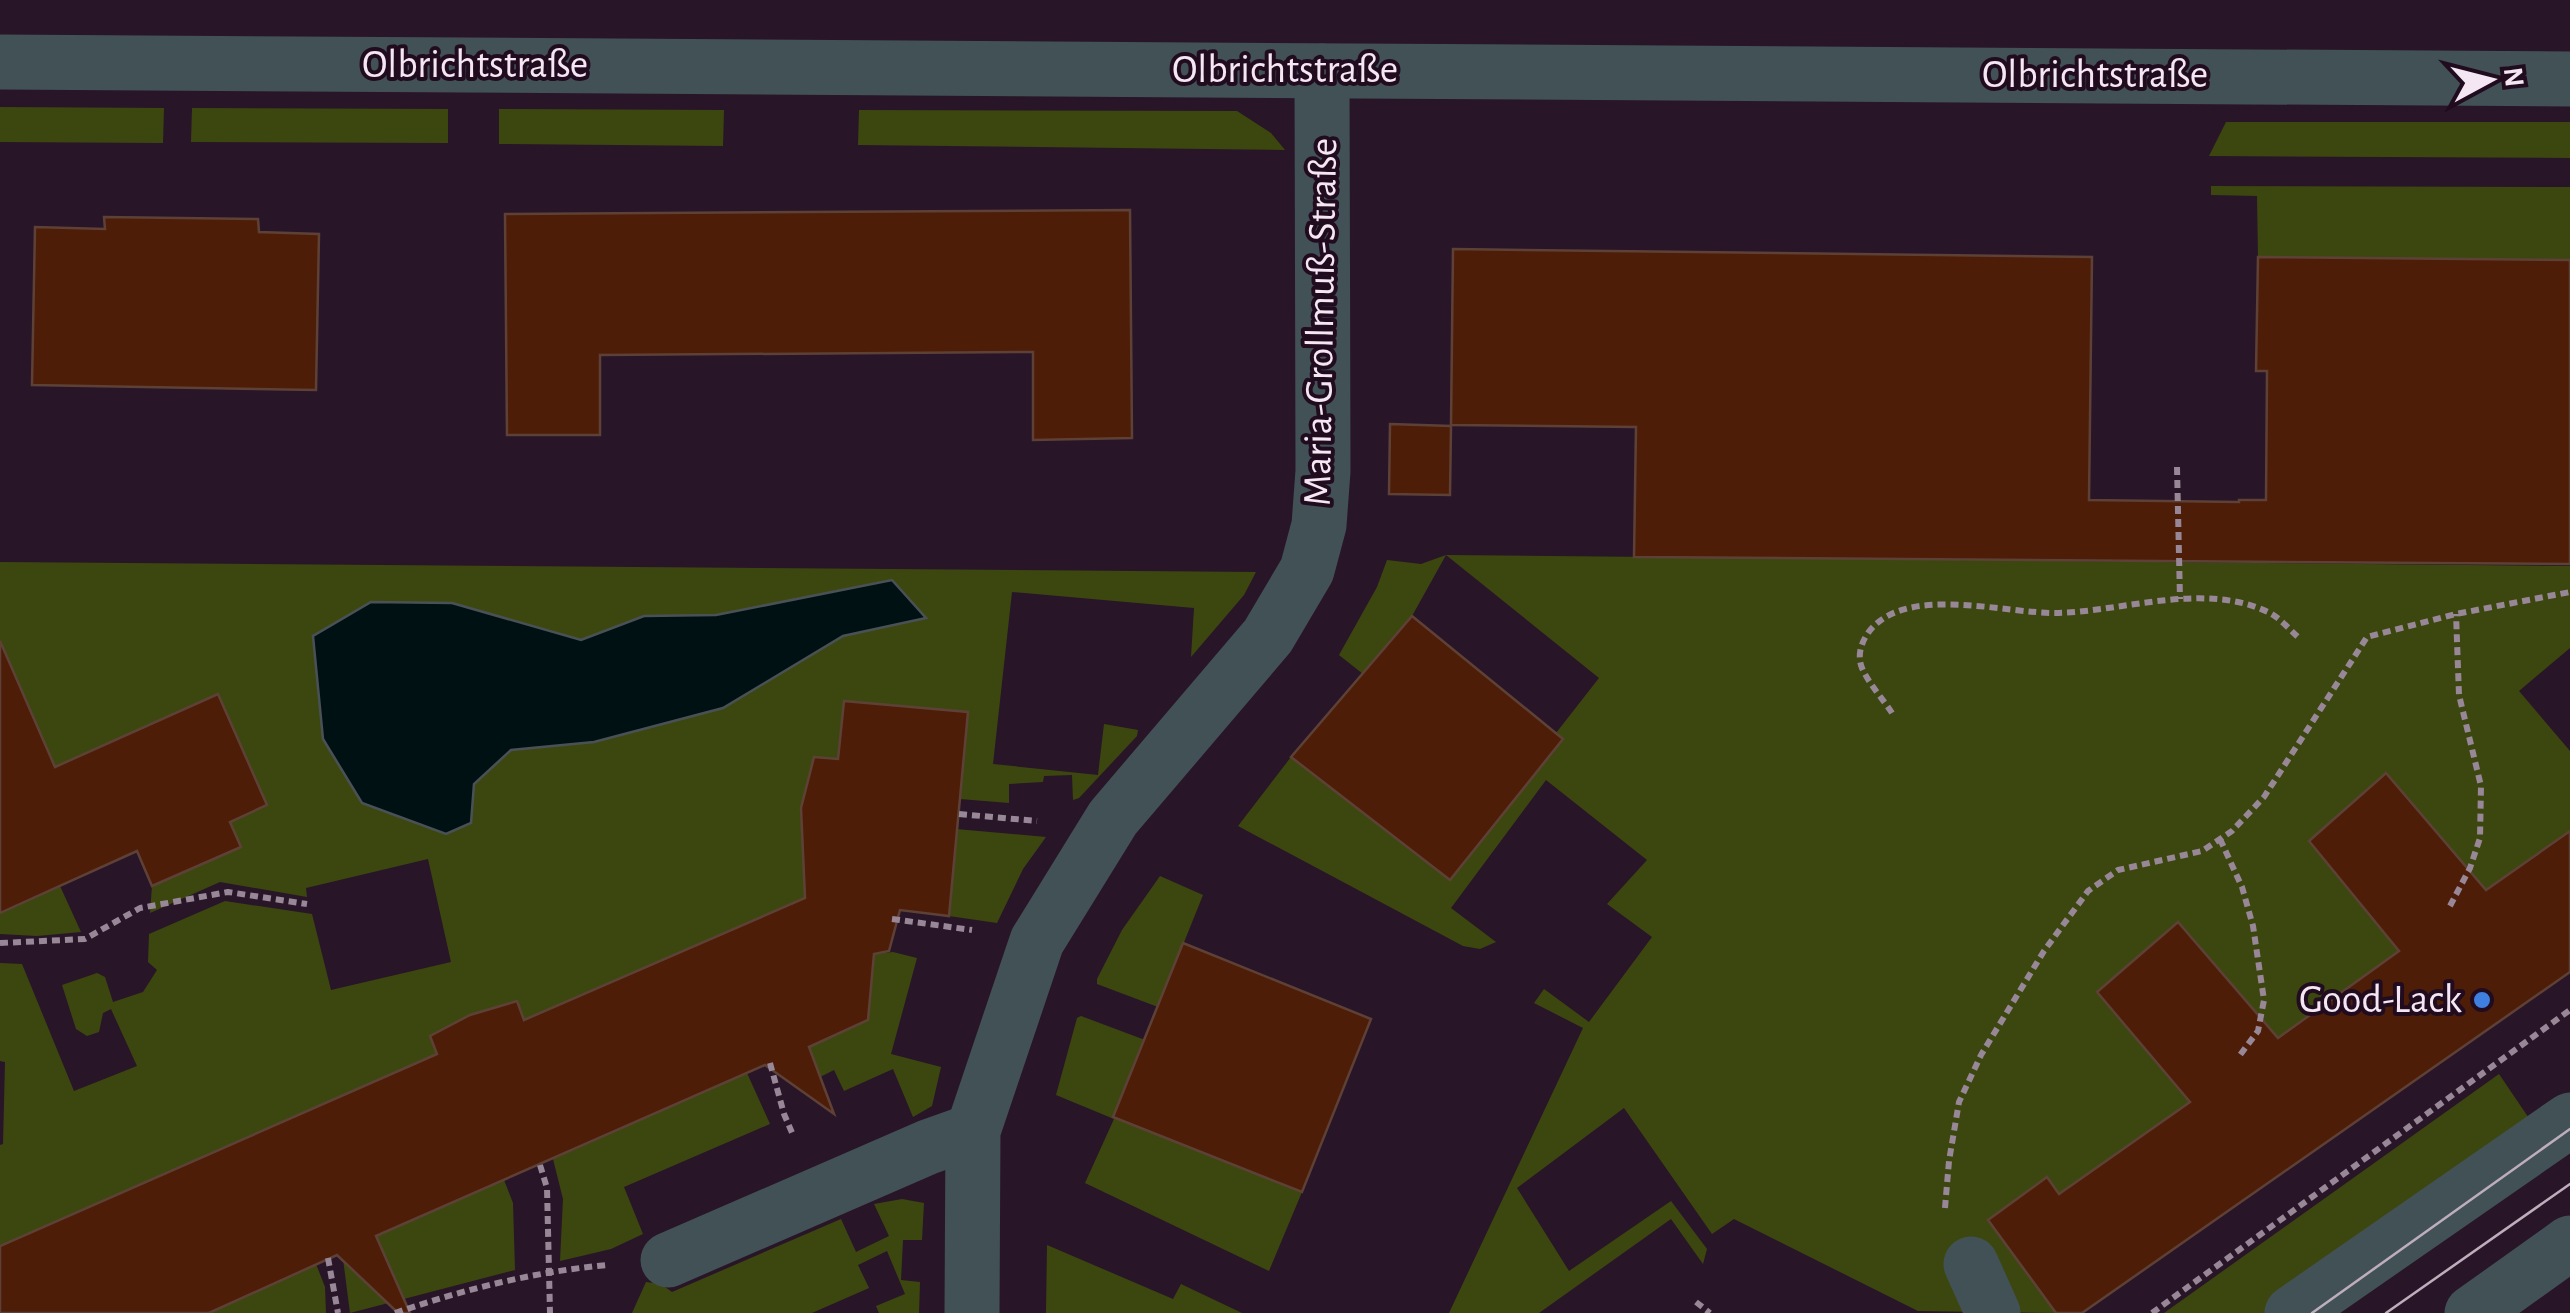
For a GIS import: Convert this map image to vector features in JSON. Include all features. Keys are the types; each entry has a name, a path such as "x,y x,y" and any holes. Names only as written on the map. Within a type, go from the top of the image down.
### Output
{"street":[{"name":"Olbrichtstraße","path":"0,62 2570,78"},
{"name":"Maria-Grollmuß-Straße","path":"972,1313 974,1131 1037,941 1113,818 1268,636 1307,570 1319,525 1323,471 1322,71"},
{"path":"2292,1313 2570,1120"},
{"path":"668,1260 928,1147 974,1131"},
{"path":"1957,1241 1994,1313"},
{"path":"2472,1313 2570,1243"}],"path":[{"path":"2177,467 2180,599"},
{"path":"1957,1241 1948,1160 1959,1102 1982,1055 2044,951 2088,891 2118,870 2202,850 2220,839 2264,797 2366,637 2456,614 2570,592"},
{"path":"1892,713 1861,666 1860,644 1878,618 1916,607 1972,603 2012,612 2056,613 2113,610 2180,599 2248,605 2274,615 2299,638"},
{"path":"2450,906 2480,838 2481,786 2460,696 2456,614"},
{"path":"2220,839 2246,900 2264,1000 2258,1031 2240,1055"},
{"path":"0,942 85,939 140,908 228,892 307,904"},
{"path":"892,920 942,925"},
{"path":"2152,1313 2570,1010"},
{"path":"770,1063 784,1114 820,1195"},
{"path":"540,1165 547,1188 550,1313"},
{"path":"328,1258 338,1313"},
{"path":"395,1313 467,1288 549,1271 668,1260"},
{"path":"1696,1302 1710,1313"}],"green space":[{"path":"0,107 164,108 163,143 0,142"},
{"path":"192,108 448,109 448,143 191,142"},
{"path":"499,109 724,110 723,146 499,144"},
{"path":"859,110 1237,111 1271,133 1285,150 858,145"},
{"path":"2226,122 2570,122 2570,158 2209,156"},
{"path":"2211,186 2570,187 2570,260 2258,257 2257,196 2211,195"},
{"path":"1446,555 2570,566 2570,648 2519,691 2570,751 2570,830 2454,912 2431,839 2437,833 2385,773 2310,841 2399,951 2244,1063 2178,923 2097,991 2190,1102 2059,1194 2046,1178 1988,1220 2056,1313 1918,1311 1734,1219 1712,1234 1624,1108 1517,1188 1569,1271 1671,1201 1707,1249 1703,1264 1671,1219 1539,1313 1449,1313 1583,1028 1534,1003 1544,989 1589,1022 1652,937 1607,904 1647,860 1546,780 1451,908 1496,942 1480,949 1463,946 1238,826 1291,757 1450,880 1562,740 1556,733 1599,678"},
{"path":"1446,555 1412,616 1363,674 1339,655 1377,587 1387,560 1421,564"},
{"path":"0,562 1256,572 1244,595 1191,657 1194,608 1012,592 993,764 1098,775 1104,724 1138,730 1137,736 1079,798 1073,800 1072,775 1009,784 1009,803 960,799 967,712 845,701 838,759 814,757 801,808 819,893 524,1020 517,1001 470,1015 431,1036 437,1054 0,1246 5,1062 0,1061 0,963 22,964 74,1091 137,1066 111,1009 103,1013 99,1032 87,1036 76,1029 62,985 97,973 105,977 113,1002 143,992 157,970 148,962 149,934 225,901 312,914 331,990 451,962 428,859 306,888 307,897 220,882 150,913 152,886 241,847 230,822 267,805 56,769 38,728 0,745"},
{"path":"956,829 1046,837 1023,869 997,923 949,916"},
{"path":"1160,876 1203,895 1158,1007 1097,984 1097,979 1122,930"},
{"path":"60,886 81,932 0,934 0,913"},
{"path":"893,952 917,958 891,1054 941,1067 932,1106 913,1117 893,1069 844,1091 834,1070 820,1077 807,1047 868,1020 874,954"},
{"path":"1081,1016 1145,1040 1114,1118 1302,1192 1269,1271 1085,1183 1114,1119 1056,1095 1077,1018"},
{"path":"747,1073 770,1124 624,1187 643,1234 611,1249 560,1261 563,1199 553,1159"},
{"path":"2499,1074 2539,1133 2270,1313 2164,1313"},
{"path":"504,1180 513,1203 515,1270 350,1313 342,1251 355,1272 371,1287 394,1276 376,1236"},
{"path":"902,1199 924,1203 922,1240 903,1240 901,1280 920,1282 919,1313 879,1313 876,1306 905,1294 887,1251 858,1265 869,1288 812,1313 632,1313 646,1282 661,1284 672,1292 841,1219 856,1252 889,1236 874,1204"},
{"path":"1047,1245 1173,1299 1181,1284 1242,1313 1046,1313"},
{"path":"316,1264 325,1287 326,1313 209,1313"}],"shaded area":[{"path":"892,580 926,618 843,636 723,708 594,742 511,750 474,784 471,823 446,834 362,803 323,739 313,636 371,602 452,603 581,640 644,616 716,615"}],"building":[{"path":"1130,210 1132,438 1033,440 1033,352 600,355 600,435 507,435 505,214"},
{"path":"104,217 258,219 259,232 319,234 316,390 32,385 35,227 105,229"},
{"path":"1453,249 2092,257 2089,500 2239,502 2266,500 2267,371 2256,371 2258,257 2570,260 2570,564 1634,557 1636,427 1451,425"},
{"path":"1390,424 1451,426 1450,495 1389,494"},
{"path":"1412,616 1563,739 1450,880 1291,757"},
{"path":"0,641 55,767 218,694 267,805 230,822 241,847 152,886 137,851 0,913"},
{"path":"844,701 968,712 949,916 900,910 889,951 874,954 868,1020 809,1047 834,1114 765,1065 376,1236 410,1313 398,1313 337,1255 209,1313 0,1313 0,1246 437,1054 430,1036 470,1015 517,1001 524,1020 805,898 801,808 814,757 838,759"},
{"path":"2386,773 2486,890 2570,831 2570,972 2082,1313 2056,1313 1988,1220 2047,1177 2059,1194 2190,1102 2097,992 2178,922 2278,1038 2399,951 2309,841"},
{"path":"1183,943 1371,1019 1302,1192 1113,1117"}],"tram line":[{"path":"2312,1313 2570,1129"},
{"path":"2386,1313 2570,1184"}],"place":[{"name":"Good-Lack","path":"2482,1000"}]}
